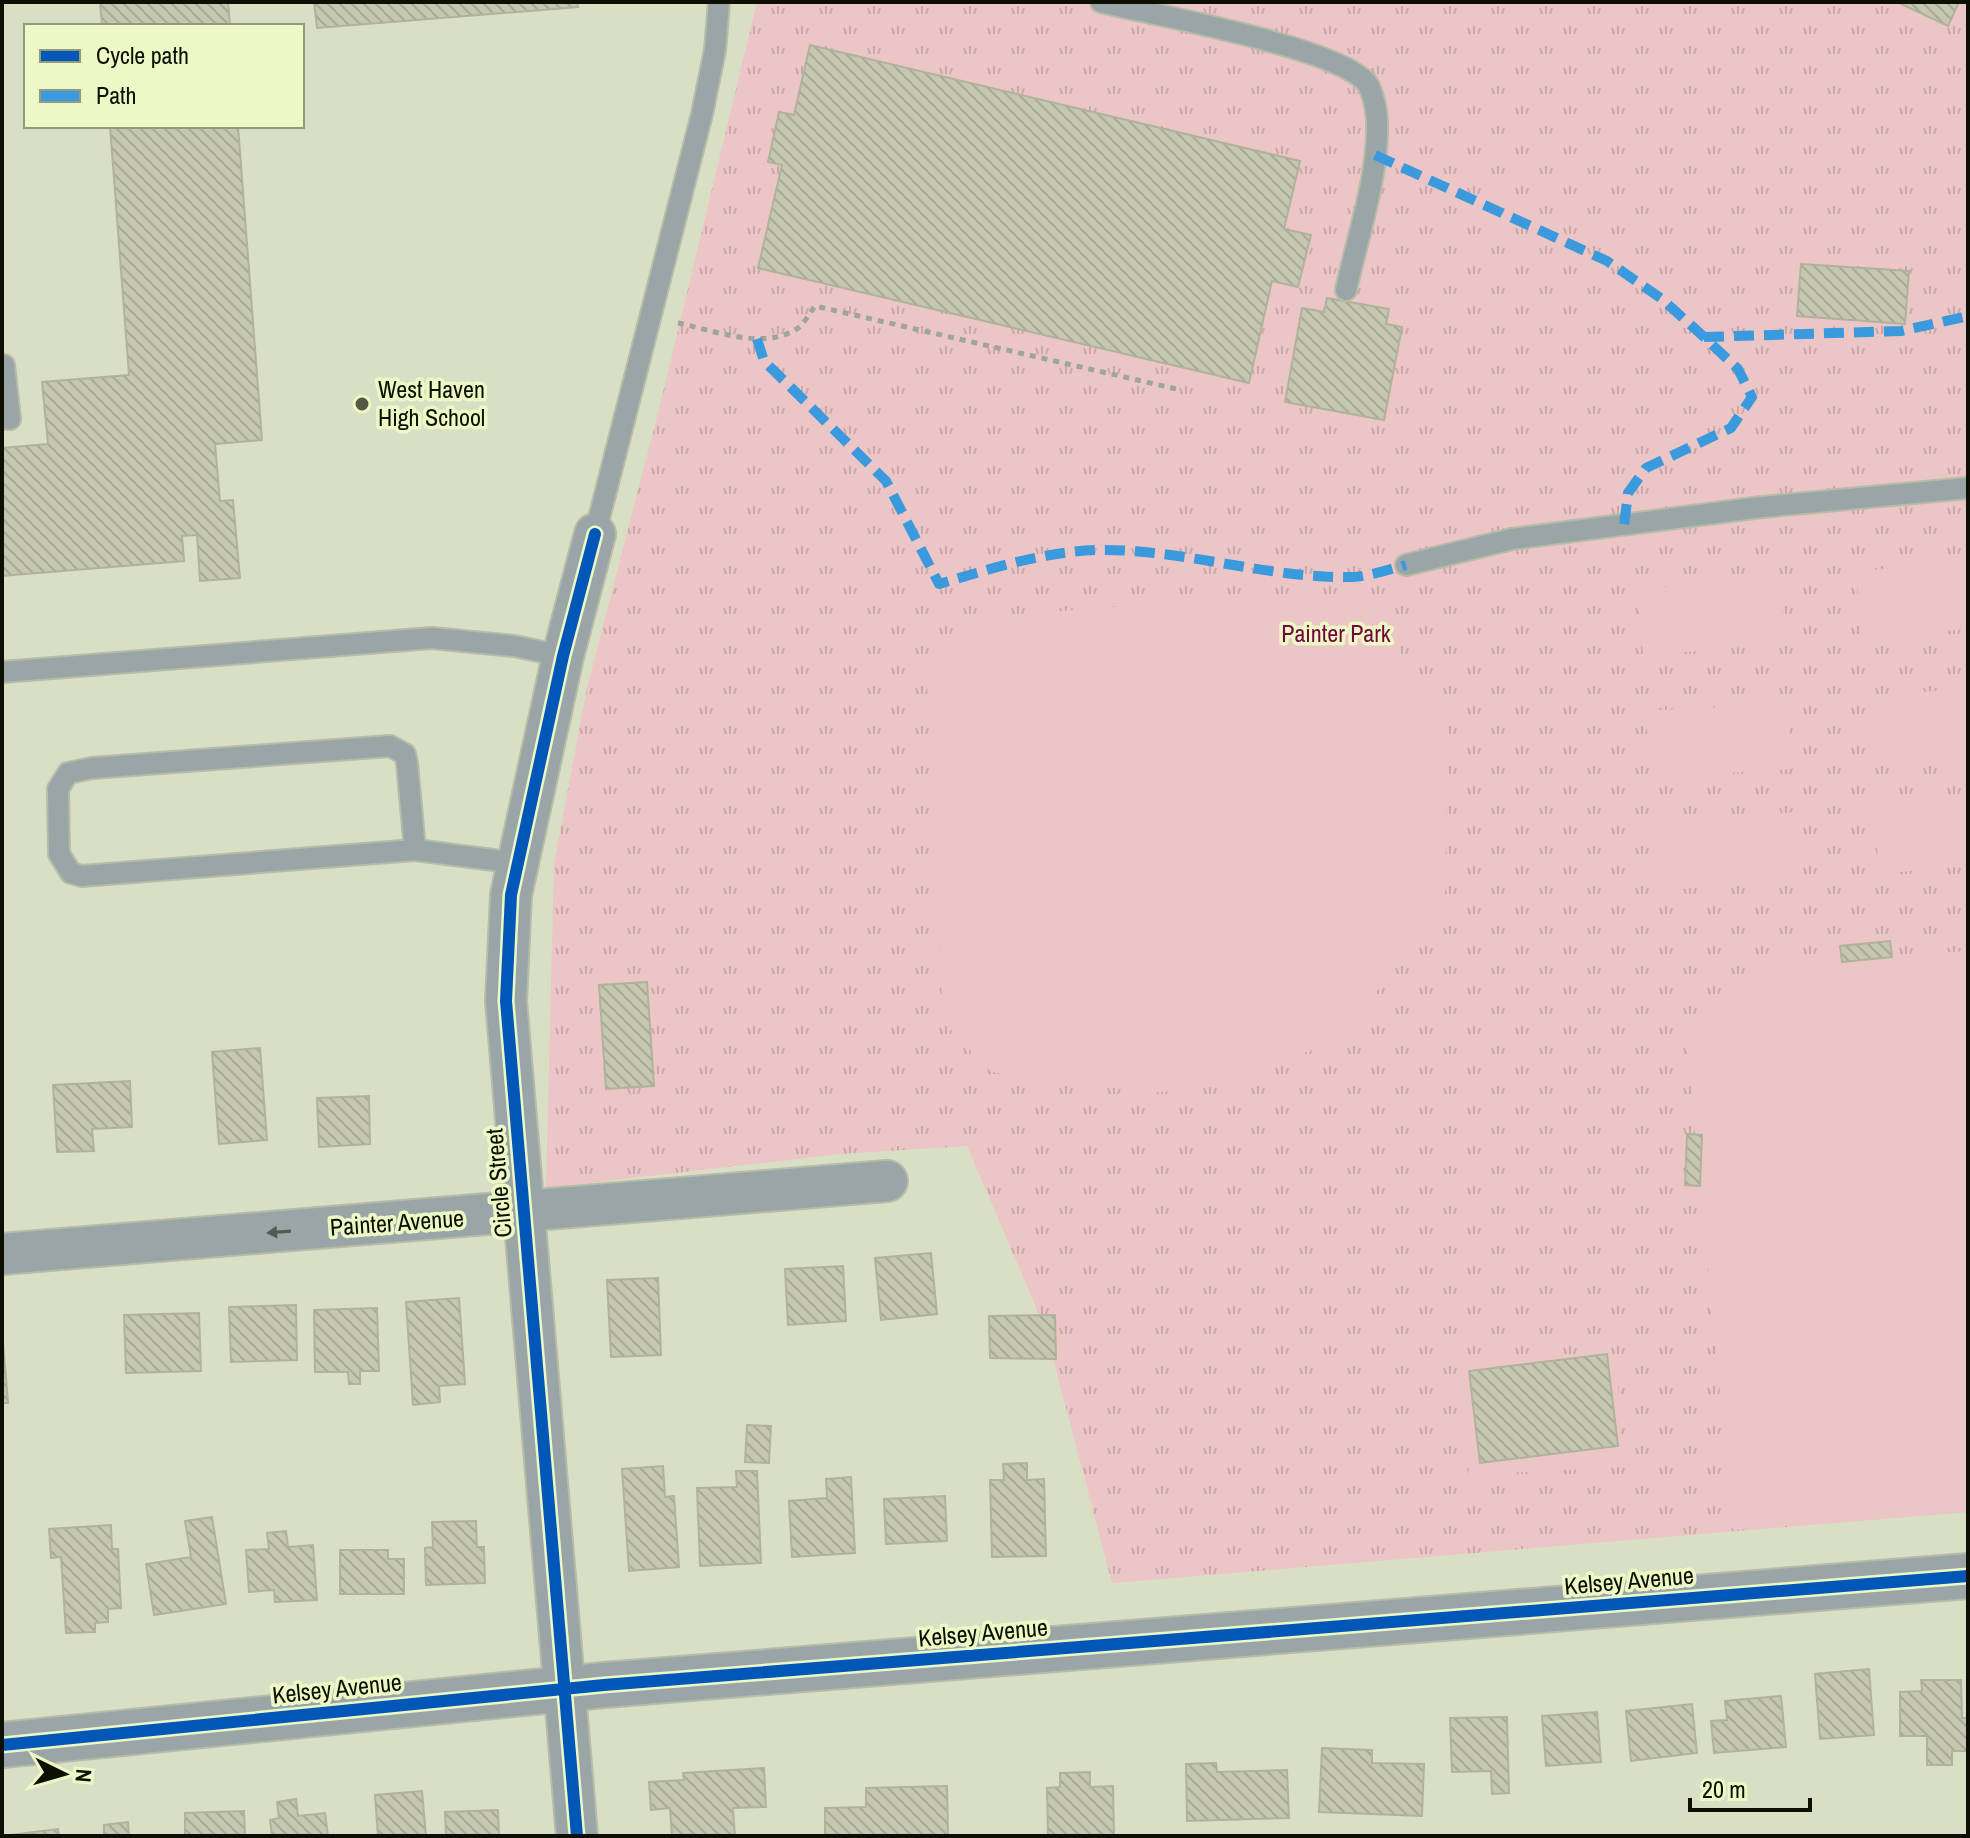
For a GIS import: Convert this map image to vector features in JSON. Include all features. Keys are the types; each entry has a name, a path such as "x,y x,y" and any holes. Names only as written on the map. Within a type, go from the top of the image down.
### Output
{"street":[{"name":"Circle Street","path":"577,1836 506,1001 508,922 517,863 563,656 595,534"},
{"name":"Painter Avenue","path":"2,1254 887,1181"},
{"name":"Kelsey Avenue","path":"2,1745 566,1689 1968,1576"}],"lane":[{"path":"595,534 705,104 719,2"},
{"path":"1101,2 1278,44 1342,63 1368,84 1378,120 1375,155 1346,290"},
{"path":"2,419 10,419 4,365"},
{"path":"1406,565 1455,550 1512,539 1762,507 1968,488"},
{"path":"2,672 432,638 514,646 563,656"},
{"path":"415,850 405,754 390,746 92,768 68,773 58,789 59,854 71,873 82,876 415,850 517,863"}],"path":[{"path":"649,316 757,339 776,338 798,329 815,306 1181,390"}],"green space":[{"name":"Painter Park","path":"757,2 1968,2 1968,1512 1112,1583 1045,1328 967,1146 841,1154 546,1188 554,864 587,688 660,405"},
{"path":"1968,562 1968,629 1861,638 1856,571"},
{"path":"1779,577 1785,643 1643,656 1637,589"},
{"path":"1362,595 1448,727 1445,895 1344,1038 1213,1087 1152,1093 991,1072 943,1022 927,682 947,647 976,623 1085,608"},
{"path":"1968,688 1968,755 1872,763 1866,697"},
{"path":"1788,703 1792,769 1650,778 1646,711"},
{"path":"1968,799 1968,866 1879,874 1874,807"},
{"path":"1796,812 1802,878 1660,891 1654,824"},
{"path":"1968,951 1968,1512 1733,1530 1687,1049 1757,964"},
{"path":"1617,1363 1623,1467 1469,1475 1463,1372"}],"building":[{"path":"100,2 228,2 230,24 102,24"},
{"path":"314,2 577,2 578,7 317,28"},
{"path":"1897,2 1959,2 1948,26"},
{"path":"810,45 1300,161 1284,229 1311,235 1298,287 1272,281 1249,383 758,268 782,165 768,162 779,112 794,115"},
{"path":"110,128 238,128 262,440 215,444 220,501 233,500 240,578 200,581 197,535 182,536 184,561 2,576 2,448 48,444 42,382 129,375"},
{"path":"1801,264 1909,271 1905,324 1797,316"},
{"path":"1327,298 1389,309 1386,324 1402,327 1384,420 1285,402 1302,308 1324,312"},
{"path":"1890,941 1892,957 1842,962 1840,946"},
{"path":"647,982 654,1086 606,1089 599,985"},
{"path":"260,1048 267,1140 219,1144 212,1052"},
{"path":"130,1081 132,1127 92,1129 94,1151 57,1152 53,1085"},
{"path":"369,1096 370,1144 319,1147 317,1098"},
{"path":"1687,1134 1702,1135 1700,1186 1685,1185"},
{"path":"931,1253 937,1314 881,1320 875,1258"},
{"path":"843,1266 846,1321 788,1325 785,1269"},
{"path":"658,1278 661,1355 611,1357 607,1280"},
{"path":"459,1298 465,1384 439,1386 440,1402 413,1405 406,1302"},
{"path":"296,1305 297,1360 231,1362 229,1307"},
{"path":"377,1308 379,1371 360,1371 360,1384 349,1384 348,1372 315,1372 314,1310"},
{"path":"199,1313 201,1371 126,1373 124,1315"},
{"path":"1055,1315 1056,1359 990,1358 989,1316"},
{"path":"2,1330 8,1403 2,1403"},
{"path":"1607,1354 1618,1446 1480,1463 1469,1371"},
{"path":"747,1425 771,1426 769,1463 745,1462"},
{"path":"1027,1463 1027,1480 1044,1479 1046,1556 992,1557 990,1480 1004,1480 1003,1464"},
{"path":"663,1466 665,1497 674,1496 679,1567 629,1571 622,1469"},
{"path":"736,1471 757,1471 761,1563 700,1566 697,1488 737,1487"},
{"path":"851,1477 855,1553 792,1557 789,1501 827,1498 826,1479"},
{"path":"945,1496 947,1541 886,1544 884,1499"},
{"path":"212,1517 226,1604 154,1615 146,1564 191,1557 185,1521"},
{"path":"476,1521 477,1547 484,1547 485,1583 426,1585 425,1548 433,1547 432,1522"},
{"path":"111,1525 112,1549 118,1549 121,1608 108,1609 108,1622 95,1623 95,1632 66,1633 61,1557 51,1558 49,1529"},
{"path":"286,1531 288,1547 313,1545 317,1600 275,1602 274,1590 249,1592 246,1550 269,1549 267,1533"},
{"path":"340,1550 388,1550 388,1559 404,1559 404,1594 340,1594"},
{"path":"1869,1669 1874,1735 1820,1739 1815,1674"},
{"path":"1921,1680 1961,1680 1962,1718 1968,1718 1968,1751 1952,1751 1952,1765 1927,1765 1927,1736 1900,1736 1900,1692 1922,1691"},
{"path":"1781,1696 1786,1747 1714,1753 1711,1721 1727,1720 1725,1701"},
{"path":"1692,1704 1697,1753 1631,1761 1626,1711"},
{"path":"1597,1712 1601,1762 1546,1766 1542,1716"},
{"path":"1507,1717 1509,1793 1492,1794 1491,1771 1452,1772 1450,1718"},
{"path":"1322,1748 1372,1750 1372,1763 1424,1764 1422,1816 1319,1812"},
{"path":"1216,1763 1217,1772 1287,1770 1289,1818 1187,1821 1186,1764"},
{"path":"764,1768 766,1807 733,1808 735,1836 672,1836 670,1808 651,1810 649,1782 684,1780 683,1773"},
{"path":"1090,1772 1090,1787 1113,1786 1114,1836 1048,1836 1047,1788 1060,1787 1060,1773"},
{"path":"947,1786 948,1836 825,1836 825,1808 866,1807 866,1788"},
{"path":"422,1791 426,1836 378,1836 375,1795"},
{"path":"296,1799 298,1816 325,1813 328,1836 272,1836 270,1820 279,1818 277,1802"},
{"path":"498,1810 499,1836 446,1836 445,1812"},
{"path":"244,1811 245,1836 185,1836 185,1813"},
{"path":"128,1822 129,1836 104,1836 104,1825"},
{"path":"58,1829 59,1836 2,1836"}],"marked path":[{"path":"1375,155 1607,261 1662,299 1738,369 1752,397 1731,428 1646,468 1628,493 1624,526"},
{"path":"1704,337 1901,331 1968,316"},
{"path":"757,339 764,361 886,481 939,584 1038,557 1099,550 1163,554 1321,576 1353,577 1406,565"}],"cycle path":[{"path":"577,1836 506,1001 511,895 563,656 595,534"},
{"path":"2,1745 604,1685 1968,1576"}],"place":[{"name":"West Haven High School","path":"362,404"}]}
